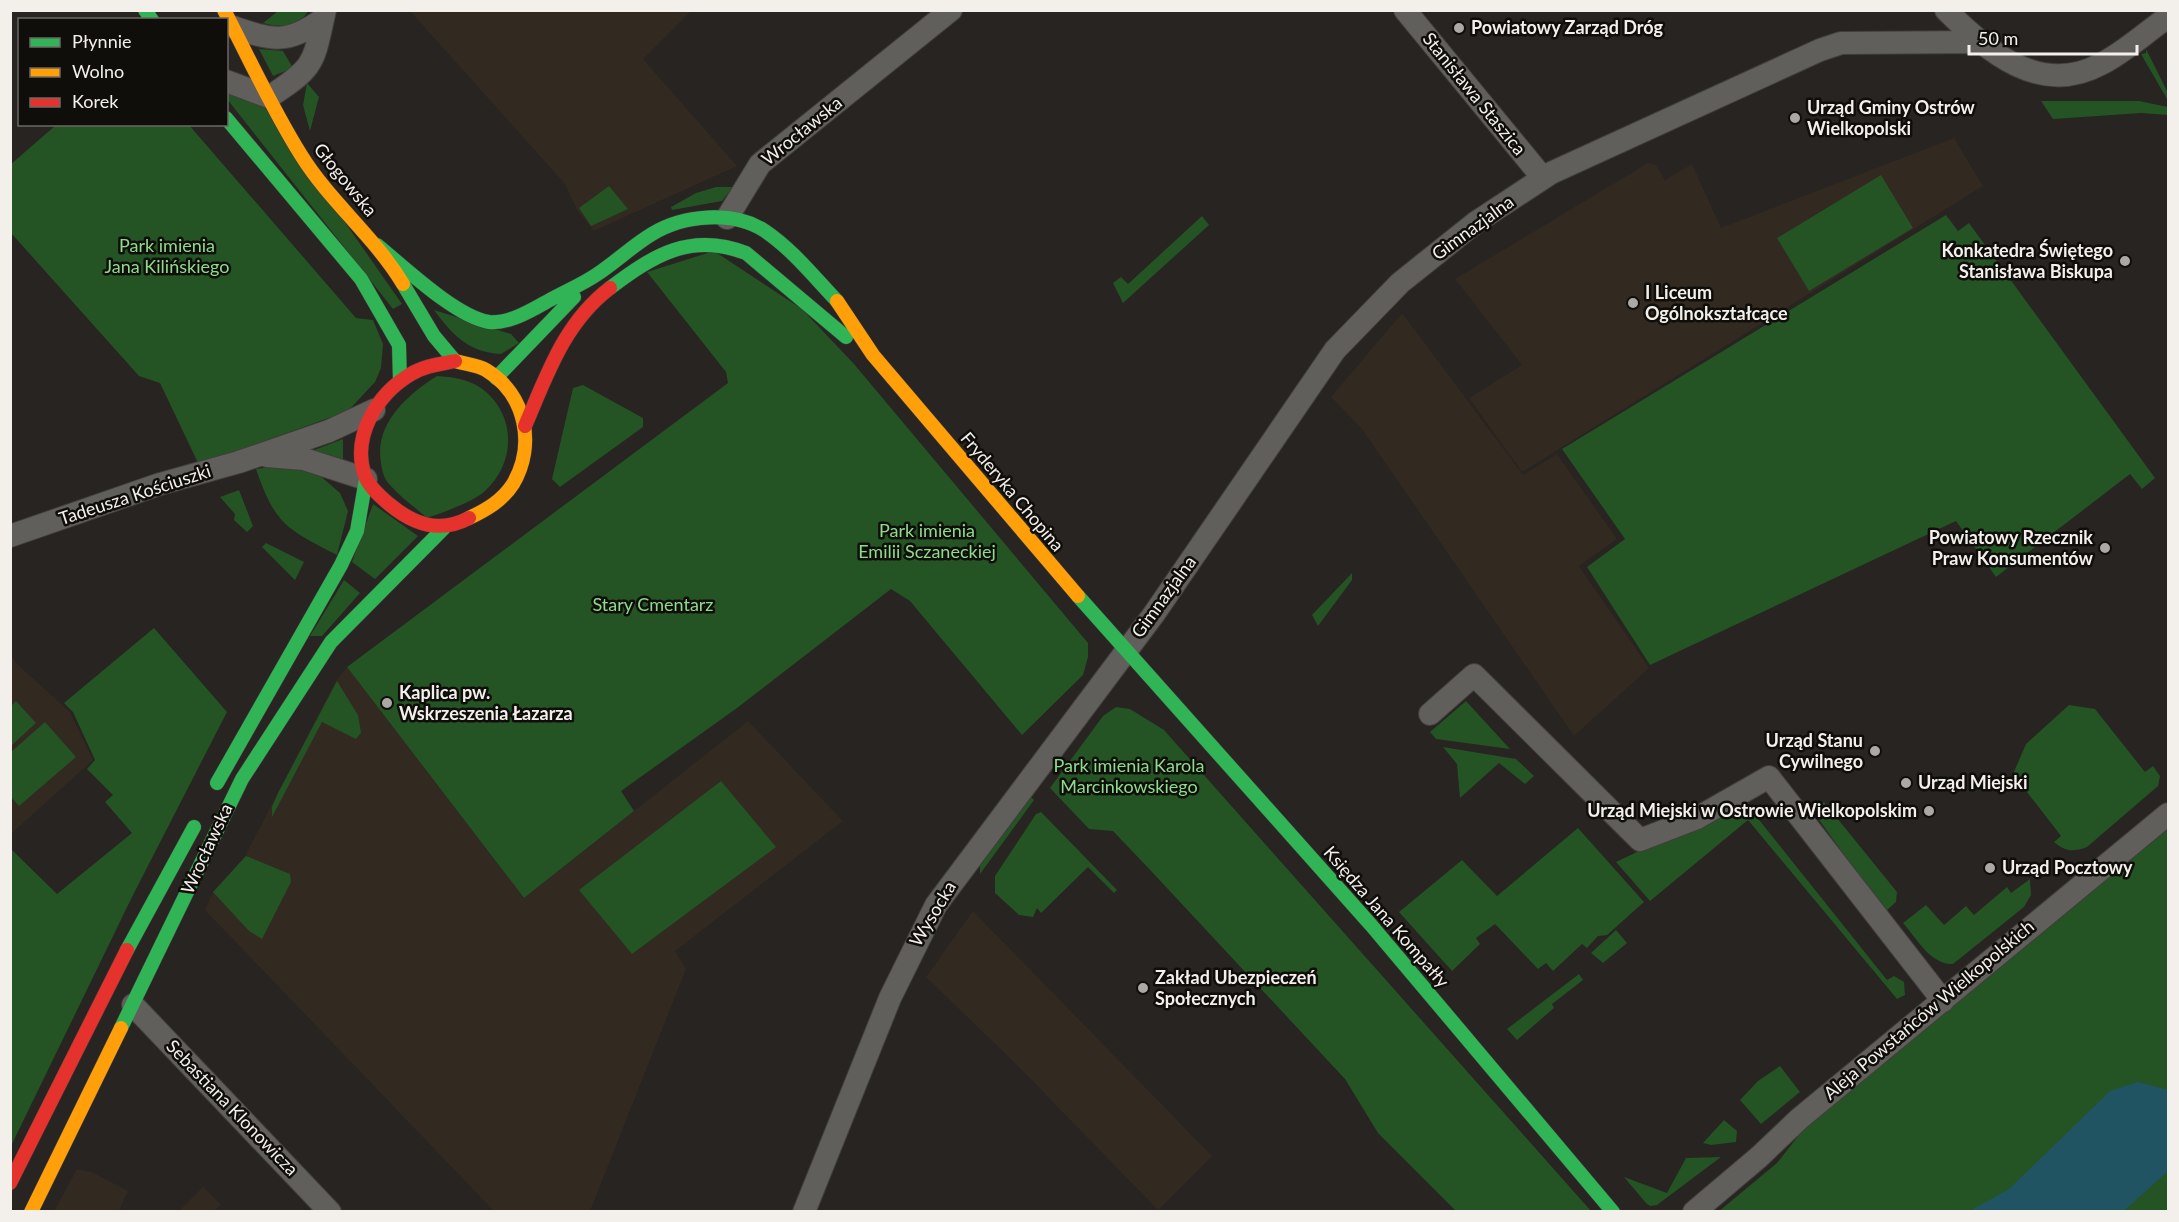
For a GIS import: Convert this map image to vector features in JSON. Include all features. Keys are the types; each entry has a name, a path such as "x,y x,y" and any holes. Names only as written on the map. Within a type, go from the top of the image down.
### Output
{"main road":[{"name":"Głogowska","path":"229,19 313,174 377,245 399,276 434,336 455,361"},
{"path":"228,120 362,279 399,345 400,381"},
{"path":"377,245 464,314 490,322 525,313 596,275 652,234 673,224 698,219 727,218"},
{"name":"Fryderyka Chopina","path":"727,218 755,226 783,246 851,318 873,355 1125,651"},
{"name":"Fryderyka Chopina","path":"525,426 567,335 587,307 654,256 674,247 708,242 733,247 766,268 839,333 873,355"},
{"path":"496,378 596,275"},
{"path":"455,361 474,365 496,378 513,396 525,426 525,458 511,489 487,512 444,528 424,526 411,520 380,496 366,479 362,459 362,442 374,410 400,381 422,369 455,361"},
{"name":"Wrocławska","path":"10,1183 107,985 258,707 341,566 357,531 366,479"},
{"name":"Wrocławska","path":"31,1212 133,1005 223,813 331,642 444,528"},
{"name":"Księdza Jana Kompałły","path":"1125,651 1371,925 1613,1212"}],"street":[{"name":"Wrocławska","path":"727,218 760,164 951,10"},
{"name":"Stanisława Staszica","path":"1405,10 1543,178"},
{"path":"1946,10 2001,58 2027,72 2041,76 2072,75 2101,64 2169,17"},
{"path":"229,19 275,39 304,32 324,15"},
{"path":"228,82 269,96 306,70 319,43 324,15"},
{"name":"Gimnazjalna","path":"1125,651 1163,602 1335,350 1400,283 1475,223 1560,168 1830,46 1870,42 1981,42"},
{"name":"Tadeusza Kościuszki","path":"10,537 160,484 259,455 329,431 374,410"},
{"name":"Tadeusza Kościuszki","path":"259,455 304,459 366,479"},
{"name":"Wysocka","path":"804,1212 885,1009 907,958 936,905 1125,651"},
{"path":"1430,714 1474,675 1640,840 1697,818 1769,777 1943,1002"},
{"name":"Aleja Powstańców Wielkopolskich","path":"1694,1212 1759,1157 1799,1119 1943,1002 2070,892 2169,814"},
{"name":"Sebastiana Klonowicza","path":"133,1005 330,1212"}],"shaded area":[{"path":"410,11 691,11 643,59 737,166 594,231 577,210 565,184"},
{"name":"I Liceum Ogólnokształcące","path":"1954,138 1983,186 1522,472 1469,398 1522,365 1455,279 1648,163 1656,165 1665,180 1692,164 1721,228"},
{"path":"1402,313 1523,475 1557,454 1617,539 1579,566 1649,668 1574,736 1362,429 1331,397"},
{"path":"10,653 17,664 70,712 93,760 11,834"},
{"path":"347,667 524,898 748,721 843,821 675,951 686,969 590,1211 494,1211 205,910 213,892 245,856 336,681"},
{"path":"973,911 1212,1156 1158,1210 1017,1065 926,977"},
{"path":"77,1169 92,1172 128,1191 119,1211 54,1211"},
{"path":"203,1187 221,1205 214,1211 179,1211"}],"green space":[{"path":"278,11 308,11 300,20 288,25 263,23"},
{"path":"259,49 283,51 293,68 273,76"},
{"path":"2146,49 2168,93 2167,99 2141,54 2146,53"},
{"path":"307,83 319,97 310,131 303,105"},
{"path":"228,88 256,95 402,304 393,309 228,100"},
{"path":"2041,101 2139,101 2168,107 2168,115 2141,113 2053,119"},
{"name":"Park imienia Jana Kilińskiego","path":"55,126 190,126 356,318 373,320 383,344 381,368 375,382 348,411 199,465 160,383 139,376 11,233 10,165"},
{"path":"1881,175 1913,228 1809,291 1777,238"},
{"path":"609,186 628,209 591,226 579,208"},
{"path":"716,187 733,187 722,201 672,210 671,207 696,193"},
{"path":"1946,215 1958,231 1969,223 2155,478 2142,489 2130,474 1996,577 1956,521 1650,665 1587,567 1625,539 1562,449"},
{"path":"1202,216 1209,225 1123,303 1113,283 1121,277 1128,284"},
{"name":"Stary Cmentarz","path":"714,251 802,309 854,364 1088,643 1088,657 1083,675 1022,735 910,601 891,589 737,708 621,791 634,811 524,898 347,667 728,383 726,372 647,272"},
{"path":"434,310 511,334 519,343 501,354 479,350 454,334"},
{"path":"437,376 465,381 481,388 493,399 501,411 508,439 503,467 485,491 466,503 427,518 387,482 382,469 380,449 388,423 395,412 415,392"},
{"path":"583,385 643,418 643,427 560,487 552,479 573,388"},
{"path":"343,439 343,460 309,452"},
{"path":"297,468 318,474 340,493 348,511 337,555 294,531 277,514 256,469"},
{"path":"239,490 253,526 247,532 234,520 235,514 220,497"},
{"path":"373,504 418,536 375,579 352,562"},
{"path":"266,543 304,562 295,580 262,547"},
{"path":"1352,573 1352,580 1318,626 1312,615"},
{"path":"344,580 360,593 322,636 310,636"},
{"path":"154,628 227,712 133,895 11,1146 11,851 57,894 132,833 105,802 113,795 87,769 95,760 73,712 64,703"},
{"path":"337,681 358,715 361,733 356,739 322,722 272,817 272,807 278,793"},
{"path":"16,701 36,723 11,746 11,706"},
{"path":"1466,701 1510,749 1436,739 1430,732"},
{"path":"2069,705 2095,709 2145,772 2153,766 2160,776 2158,786 2087,847 2078,850 2062,848 2054,842 2061,836 2013,774 2026,744"},
{"name":"Park imienia Karola Marcinkowskiego","path":"1116,707 1130,709 1164,730 1591,1211 1456,1211 1378,1133 1345,1079 1113,831 1089,829 1050,788 1103,716"},
{"path":"45,722 76,757 19,806 11,797 11,752"},
{"path":"1443,747 1516,759 1534,776 1525,784 1499,763 1460,798 1457,764"},
{"path":"721,781 776,847 632,954 579,890"},
{"path":"1031,797 1034,800 980,874 980,865"},
{"path":"1744,801 1887,980 1894,976 1904,982 1905,995 1897,999 1748,820 1650,901 1616,862"},
{"path":"1824,802 1897,892 1896,902 1885,912 1812,810"},
{"path":"1041,812 1117,890 1114,893 1088,867 1041,913 1037,908 1033,917 1019,915 995,893 995,876 1036,814"},
{"path":"1578,828 1644,902 1607,935 1598,936 1587,948 1582,944 1553,971 1546,963 1538,969 1495,924 1476,938 1480,944 1452,971 1399,912 1462,860 1497,896"},
{"path":"2168,829 2168,1211 1718,1212 1777,1163 1806,1126"},
{"path":"246,856 290,874 291,882 262,939 249,931 213,892"},
{"path":"2030,879 2031,895 2024,907 1953,964 1931,956 1903,923 1926,905 1944,925 1966,906 1974,915 2007,887 2011,893"},
{"path":"1616,930 1627,943 1603,963 1591,953"},
{"path":"1579,974 1583,980 1552,1004 1554,1008 1517,1040 1507,1029"},
{"path":"1780,1066 1800,1092 1761,1124 1740,1100 1758,1081"},
{"path":"1724,1120 1737,1131 1736,1142 1711,1145 1703,1143"},
{"path":"1721,1157 1657,1205 1650,1206 1646,1203 1624,1177 1667,1193 1686,1158"}],"water":[{"path":"2138,1082 2168,1090 2168,1171 2124,1211 1970,1211 2009,1189 2110,1091"}],"traffic: fast":[{"path":"145,10 151,18"},
{"path":"228,120 361,279 399,345 400,381"},
{"path":"377,245 416,278 461,311 489,322 497,322 520,316 584,282 664,228 693,219 723,218 752,224 775,238 837,301"},
{"path":"610,288 642,266 674,250 707,245 726,247 746,253 846,337"},
{"path":"403,284 434,336 455,361"},
{"path":"496,378 574,297"},
{"path":"217,783 341,565 357,531 366,479"},
{"path":"121,1028 242,779 331,642 444,528"},
{"path":"1078,596 1371,925 1613,1212"},
{"path":"127,950 194,827"}],"traffic: slow":[{"path":"224,10 270,102 301,155 325,188 392,267 403,284"},
{"path":"837,301 873,355 1078,596"},
{"path":"455,361 483,368 500,380 518,406 525,437 520,469 513,484 493,504 469,518"},
{"path":"31,1212 121,1028"}],"traffic: jam":[{"path":"525,426 558,351 580,317 610,288"},
{"path":"455,361 416,371 388,393 378,405 364,432 362,461 365,476 372,488 407,517 437,526 458,523 469,518"},
{"path":"10,1183 127,950"}],"place":[{"name":"Powiatowy Zarząd Dróg","path":"1459,28"},
{"name":"Urząd Gminy Ostrów Wielkopolski","path":"1795,118"},
{"name":"Konkatedra Świętego Stanisława Biskupa","path":"2125,261"},
{"name":"I Liceum Ogólnokształcące","path":"1633,303"},
{"name":"Powiatowy Rzecznik Praw Konsumentów","path":"2105,548"},
{"name":"Kaplica pw. Wskrzeszenia Łazarza","path":"387,703"},
{"name":"Urząd Stanu Cywilnego","path":"1875,751"},
{"name":"Urząd Miejski","path":"1906,783"},
{"name":"Urząd Miejski w Ostrowie Wielkopolskim","path":"1929,811"},
{"name":"Urząd Pocztowy","path":"1990,868"},
{"name":"Zakład Ubezpieczeń Społecznych","path":"1143,988"}],"park label":[{"name":"Park imienia Emilii Sczaneckiej","path":"927,541"}]}
